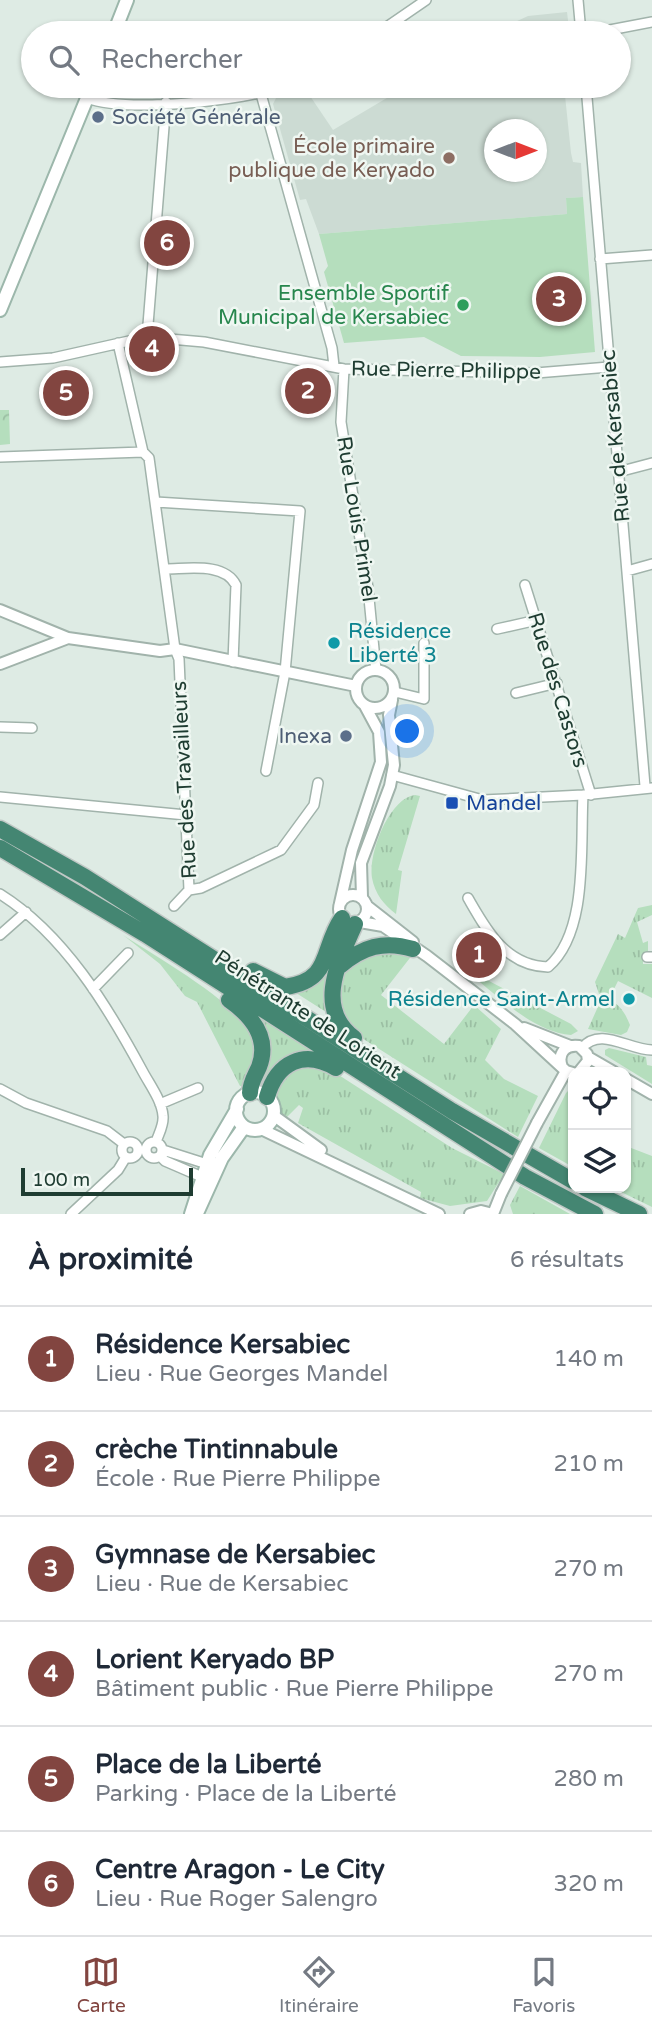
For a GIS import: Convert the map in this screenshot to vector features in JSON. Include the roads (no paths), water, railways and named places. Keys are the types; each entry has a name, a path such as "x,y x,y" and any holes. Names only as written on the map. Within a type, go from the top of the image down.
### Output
{"highway":[{"name":"Pénétrante de Lorient","path":"0,829 85,877 453,1111 568,1177"},
{"path":"20,839 89,873 270,981 285,987 301,985 319,973 332,932 349,917"},
{"name":"Pénétrante de Lorient","path":"0,848 525,1177 595,1214"},
{"path":"31,865 242,1009 263,1038 260,1065 250,1093"},
{"path":"349,917 340,966 333,982 331,1010 338,1024 351,1036 568,1177"},
{"path":"340,966 368,948 389,944 420,953"},
{"path":"267,1097 274,1078 287,1063 306,1057 326,1062 433,1130 525,1177"},
{"name":"Pénétrante de Lorient","path":"597,1193 639,1214"}],"main road":[{"path":"119,21 127,0"},
{"path":"0,310 88,98"},
{"path":"193,1214 204,1171 240,1099 250,1093 267,1097 272,1103 274,1115 261,1129 244,1127 237,1117 237,1109"},
{"path":"193,1214 222,1158 244,1127"}],"street":[{"path":"395,21 426,0"},
{"path":"578,0 580,21"},
{"path":"631,26 652,22"},
{"path":"101,98 114,105 239,98"},
{"path":"262,98 328,335 334,366"},
{"name":"Rue de Kersabiec","path":"587,98 618,472 649,787"},
{"path":"147,337 166,102"},
{"path":"600,259 652,255"},
{"name":"Rue Pierre Philippe","path":"0,362 53,358 147,337 204,342 344,369 536,373 609,367"},
{"name":"Rue des Travailleurs","path":"118,343 143,452 149,458 175,649 179,659 189,890 174,906"},
{"name":"Rue Louis Primel","path":"344,369 341,422 368,588 376,670"},
{"path":"0,457 143,452"},
{"path":"618,472 652,463"},
{"path":"156,502 300,511 285,672 267,771"},
{"path":"627,571 652,564"},
{"path":"165,569 222,570 231,576 236,585 233,662"},
{"name":"Rue des Castors","path":"526,585 557,683 587,795"},
{"path":"0,610 68,638 160,651 175,649 356,686"},
{"path":"497,628 537,620"},
{"path":"0,664 68,638"},
{"path":"365,706 380,708 393,696 424,699 424,643"},
{"path":"376,670 388,674 393,696 389,715 395,754 392,775 361,863 367,915 349,917 352,850 381,762 379,732 358,697 356,686 365,672 376,670"},
{"path":"516,693 557,683"},
{"path":"0,727 32,729"},
{"path":"392,775 483,800 587,795 649,787"},
{"path":"189,890 201,888 281,850 314,805 318,783"},
{"path":"468,898 492,940 500,948 538,967 548,967 555,960 575,925 587,795"},
{"path":"0,797 186,815"},
{"path":"0,894 26,912 51,937 93,989 160,1104 162,1126 157,1148 149,1156 131,1157 121,1152 124,1144"},
{"path":"349,917 347,896 365,902 406,935 420,953"},
{"path":"0,935 26,912"},
{"path":"349,917 383,926 515,1024 567,1070"},
{"path":"93,989 128,953"},
{"path":"515,1024 580,1050 606,1067"},
{"path":"470,1214 481,1211 493,1214 567,1070 561,1054 580,1050 587,1043 607,1038 652,1050"},
{"path":"580,1050 585,1067"},
{"path":"631,1082 652,1096"},
{"path":"160,1104 198,1088"},
{"path":"0,1089 26,1103 107,1131 124,1144 157,1148 204,1171"},
{"path":"631,1090 652,1096"},
{"path":"274,1115 294,1133 355,1173"},
{"path":"261,1129 439,1214"},
{"path":"71,1214 131,1157 136,1144"}],"place":[{"name":"Société Générale","path":"98,117"},
{"name":"École primaire publique de Keryado","path":"449,158"},
{"name":"Centre Aragon - Le City","path":"167,243"},
{"name":"Gymnase de Kersabiec","path":"559,299"},
{"name":"Ensemble Sportif Municipal de Kersabiec","path":"463,305"},
{"name":"Lorient Keryado BP","path":"152,349"},
{"name":"crèche Tintinnabule","path":"308,391"},
{"name":"Place de la Liberté","path":"66,393"},
{"name":"Résidence Liberté 3","path":"334,643"},
{"name":"Inexa","path":"346,736"},
{"name":"Mandel","path":"452,803"},
{"name":"Résidence Kersabiec","path":"479,955"},
{"name":"Résidence Saint-Armel","path":"629,999"}]}
